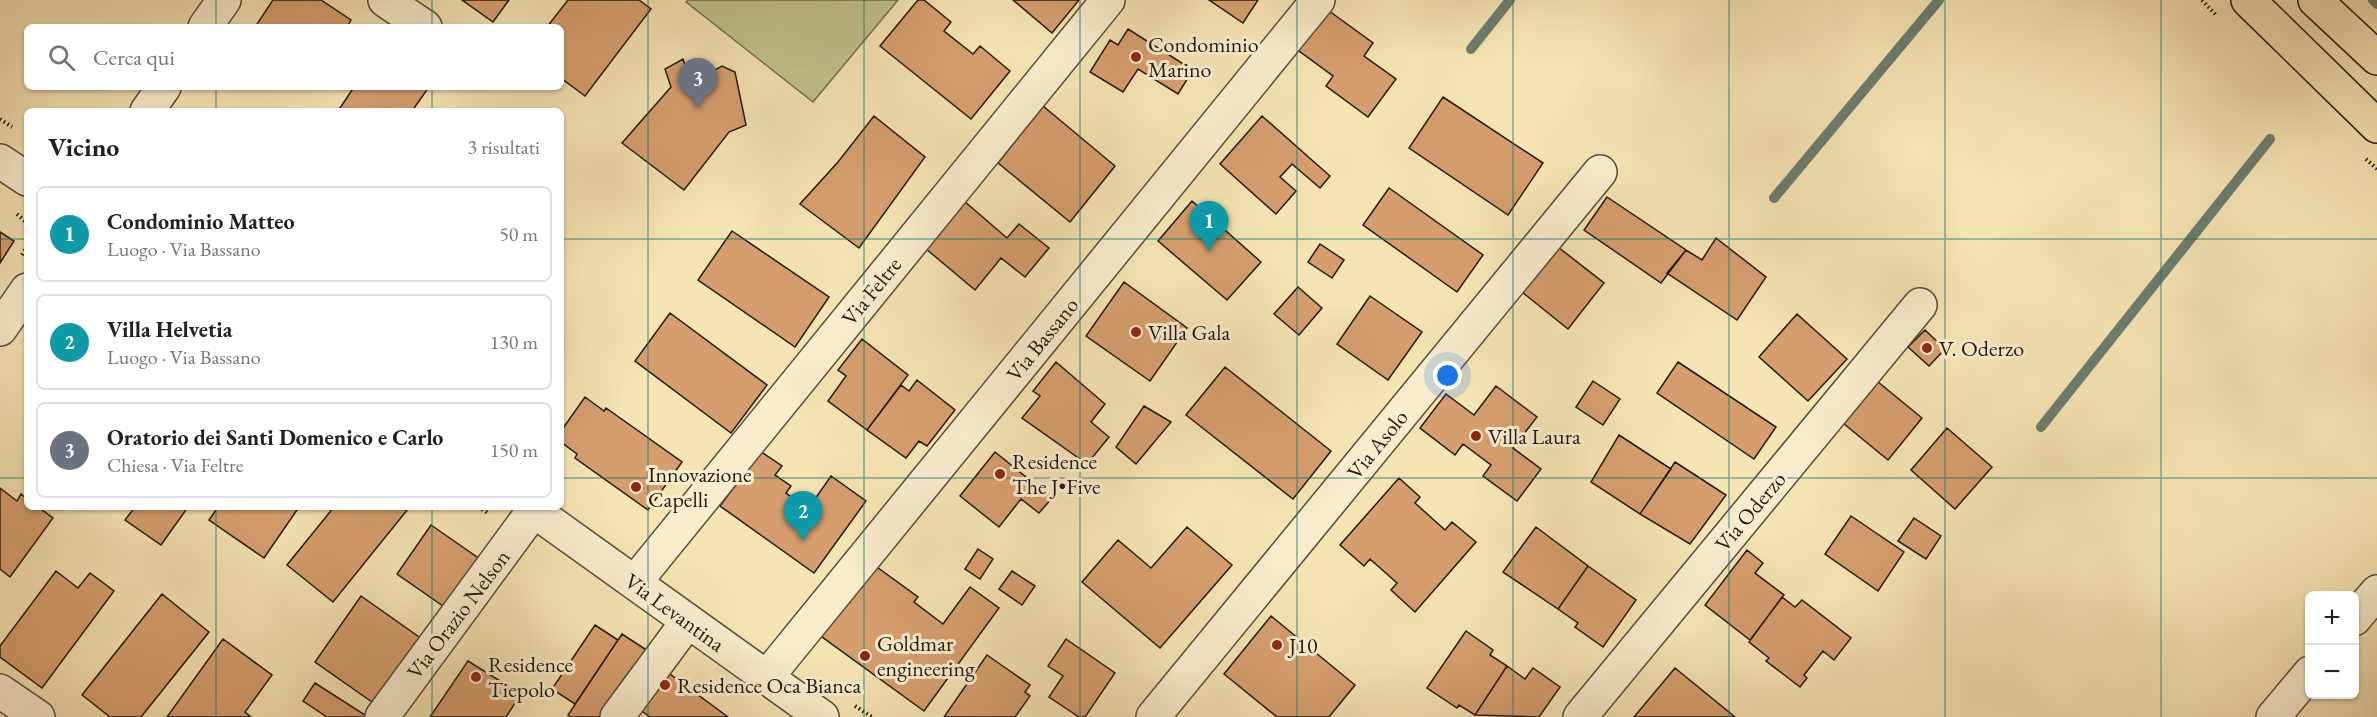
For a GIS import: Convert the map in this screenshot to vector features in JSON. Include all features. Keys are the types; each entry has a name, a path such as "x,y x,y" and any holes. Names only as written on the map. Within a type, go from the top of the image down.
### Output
{"main road":[{"path":"2248,0 2377,126"},
{"path":"2315,0 2377,58"}],"street":[{"path":"207,24 224,0"},
{"path":"385,0 420,24"},
{"name":"Via Feltre","path":"635,582 1108,0"},
{"name":"Via Bassano","path":"766,678 1318,0"},
{"path":"149,108 162,90"},
{"path":"0,161 24,177"},
{"name":"Via Asolo","path":"1153,717 1600,172"},
{"path":"0,329 24,294"},
{"name":"Via Oderzo","path":"1580,717 1920,305"},
{"name":"Via Orazio Nelson","path":"382,717 530,510"},
{"name":"Via Levantina","path":"532,510 822,717"},
{"path":"2359,614 2377,592"},
{"path":"617,717 688,621"},
{"path":"2273,717 2305,679"},
{"path":"0,691 38,717"}],"green space":[{"path":"688,0 898,0 813,102 686,2"}],"building":[{"path":"273,0 321,0 351,20 349,24 257,24"},
{"path":"462,0 509,0 493,22"},
{"path":"568,0 639,0 651,9 585,96 564,80 564,24 549,24"},
{"path":"918,0 924,0 951,22 944,31 973,54 980,46 1010,71 971,119 880,46"},
{"path":"1013,0 1079,0 1052,33"},
{"path":"1209,0 1258,0 1243,23"},
{"path":"1325,8 1373,43 1364,56 1396,79 1368,117 1326,86 1333,76 1295,48"},
{"name":"Condominio Marino","path":"1128,29 1193,70 1178,94 1138,69 1123,92 1090,72 1110,40 1118,45"},
{"path":"683,59 688,73 698,69 702,77 722,66 735,72 746,125 729,132 684,190 622,143 671,87 665,69"},
{"path":"352,90 427,90 414,108 340,108"},
{"path":"1443,97 1543,163 1508,215 1409,148"},
{"path":"1043,106 1115,166 1070,222 998,163"},
{"path":"874,116 925,157 859,248 800,204 838,162"},
{"path":"1262,116 1330,176 1320,188 1292,164 1280,177 1296,191 1276,214 1220,164"},
{"path":"1389,188 1483,255 1457,292 1363,225"},
{"path":"1607,197 1686,250 1661,283 1584,230"},
{"path":"964,201 1007,238 1019,224 1049,248 1025,277 1001,258 975,290 925,248"},
{"path":"1192,201 1261,262 1227,300 1158,241"},
{"path":"732,231 829,297 795,347 698,280"},
{"path":"0,232 14,241 0,263"},
{"path":"1716,238 1766,277 1737,320 1667,273 1686,250 1702,260"},
{"path":"1320,244 1344,260 1332,278 1308,262"},
{"path":"1558,247 1604,283 1568,329 1522,292"},
{"name":"Villa Gala","path":"1124,282 1187,328 1150,381 1086,336"},
{"path":"1298,287 1322,308 1299,335 1274,314"},
{"path":"1370,296 1422,332 1388,380 1337,344"},
{"path":"670,313 767,385 731,433 635,361"},
{"path":"1797,314 1847,359 1808,401 1759,357"},
{"name":"V. Oderzo","path":"1925,330 1945,349 1929,366 1908,347"},
{"path":"862,339 908,375 867,430 828,401 846,376 838,370"},
{"path":"1056,362 1105,404 1091,422 1109,437 1087,464 1022,418 1040,396 1033,391"},
{"path":"1678,362 1776,427 1754,459 1657,393"},
{"path":"1225,367 1331,451 1293,499 1186,415"},
{"path":"1872,377 1922,418 1888,460 1838,419"},
{"path":"917,380 955,410 927,446 919,441 906,458 867,430 901,385 909,391"},
{"path":"1593,381 1620,399 1603,425 1576,407"},
{"name":"Villa Laura","path":"1496,386 1537,417 1513,448 1541,469 1517,501 1483,476 1491,465 1463,444 1455,455 1420,428 1446,394 1474,415"},
{"path":"585,397 604,411 606,408 682,462 648,510 575,458 577,454 564,444 564,427"},
{"path":"1144,406 1171,422 1136,464 1116,447"},
{"path":"1947,428 1992,467 1955,509 1911,470"},
{"path":"1619,435 1671,469 1640,514 1591,482"},
{"path":"760,451 782,466 775,475 791,486 786,493 808,509 831,476 866,501 814,573 720,506"},
{"name":"Residence The J•Five","path":"995,452 1052,498 1039,513 1021,499 999,527 960,496"},
{"path":"1675,462 1726,495 1690,544 1640,514"},
{"path":"1399,478 1420,497 1415,503 1445,530 1452,522 1476,542 1415,612 1391,590 1397,583 1370,559 1364,566 1340,545"},
{"path":"0,488 17,501 21,494 24,496 24,510 42,510 53,518 10,577 0,569"},
{"path":"133,510 186,510 161,545 125,520"},
{"path":"216,510 297,510 264,558 209,520"},
{"path":"332,510 407,510 333,602 287,565"},
{"path":"1851,516 1904,552 1878,591 1825,554"},
{"path":"1914,518 1941,536 1926,559 1898,541"},
{"path":"431,525 487,564 453,613 397,574"},
{"path":"1187,527 1232,565 1160,648 1082,582 1118,540 1151,568"},
{"path":"1536,527 1588,566 1558,609 1503,572"},
{"path":"978,549 993,559 980,579 965,569"},
{"path":"1747,550 1763,563 1755,573 1784,595 1750,640 1705,605"},
{"path":"870,562 918,597 914,602 943,624 970,587 999,608 924,711 818,634"},
{"path":"1588,566 1636,600 1603,647 1575,627 1578,623 1558,609"},
{"path":"56,571 78,588 90,573 114,591 42,688 0,657 0,646"},
{"path":"1012,571 1035,586 1022,605 999,589"},
{"path":"162,594 209,632 141,717 110,717 82,695"},
{"path":"361,596 429,644 382,709 315,662"},
{"path":"1782,597 1795,607 1802,600 1851,638 1834,660 1823,651 1804,675 1807,678 1800,687 1766,661 1769,658 1749,642"},
{"name":"J10","path":"1271,616 1355,685 1329,717 1277,717 1224,674"},
{"path":"595,625 618,640 575,704 552,689"},
{"path":"1466,631 1493,650 1490,655 1507,666 1475,715 1459,705 1457,708 1427,688"},
{"path":"622,634 651,653 608,717 571,717 568,715"},
{"path":"223,639 272,675 245,712 251,717 167,717"},
{"path":"1066,639 1115,673 1085,717 1079,717 1049,697 1063,676 1048,666"},
{"path":"987,655 1030,685 1025,692 1030,696 1015,717 944,717"},
{"name":"Residence Tiepolo","path":"468,661 521,694 506,717 430,717"},
{"name":"Residence Oca Bianca","path":"659,666 728,717 650,717 632,704"},
{"path":"1507,666 1525,679 1533,668 1560,687 1539,717 1475,715"},
{"path":"1675,668 1735,717 1634,717"},
{"path":"315,683 365,715 364,717 327,717 303,701"}],"waterway":[{"path":"1471,49 1510,0"},
{"path":"1774,198 1939,0"},
{"path":"2373,0 2377,4"},
{"path":"2041,427 2270,139"}],"place":[{"name":"Condominio Marino","path":"1136,57"},
{"name":"Oratorio dei Santi Domenico e Carlo","path":"698,108"},
{"name":"Condominio Matteo","path":"1209,251"},
{"name":"Villa Gala","path":"1136,332"},
{"name":"V. Oderzo","path":"1927,348"},
{"name":"Villa Laura","path":"1476,436"},
{"name":"Residence The J•Five","path":"1000,474"},
{"name":"Innovazione Capelli","path":"636,487"},
{"name":"Villa Helvetia","path":"803,541"},
{"name":"J10","path":"1277,645"},
{"name":"Goldmar engineering","path":"865,656"},
{"name":"Residence Tiepolo","path":"476,677"},
{"name":"Residence Oca Bianca","path":"665,685"}]}
